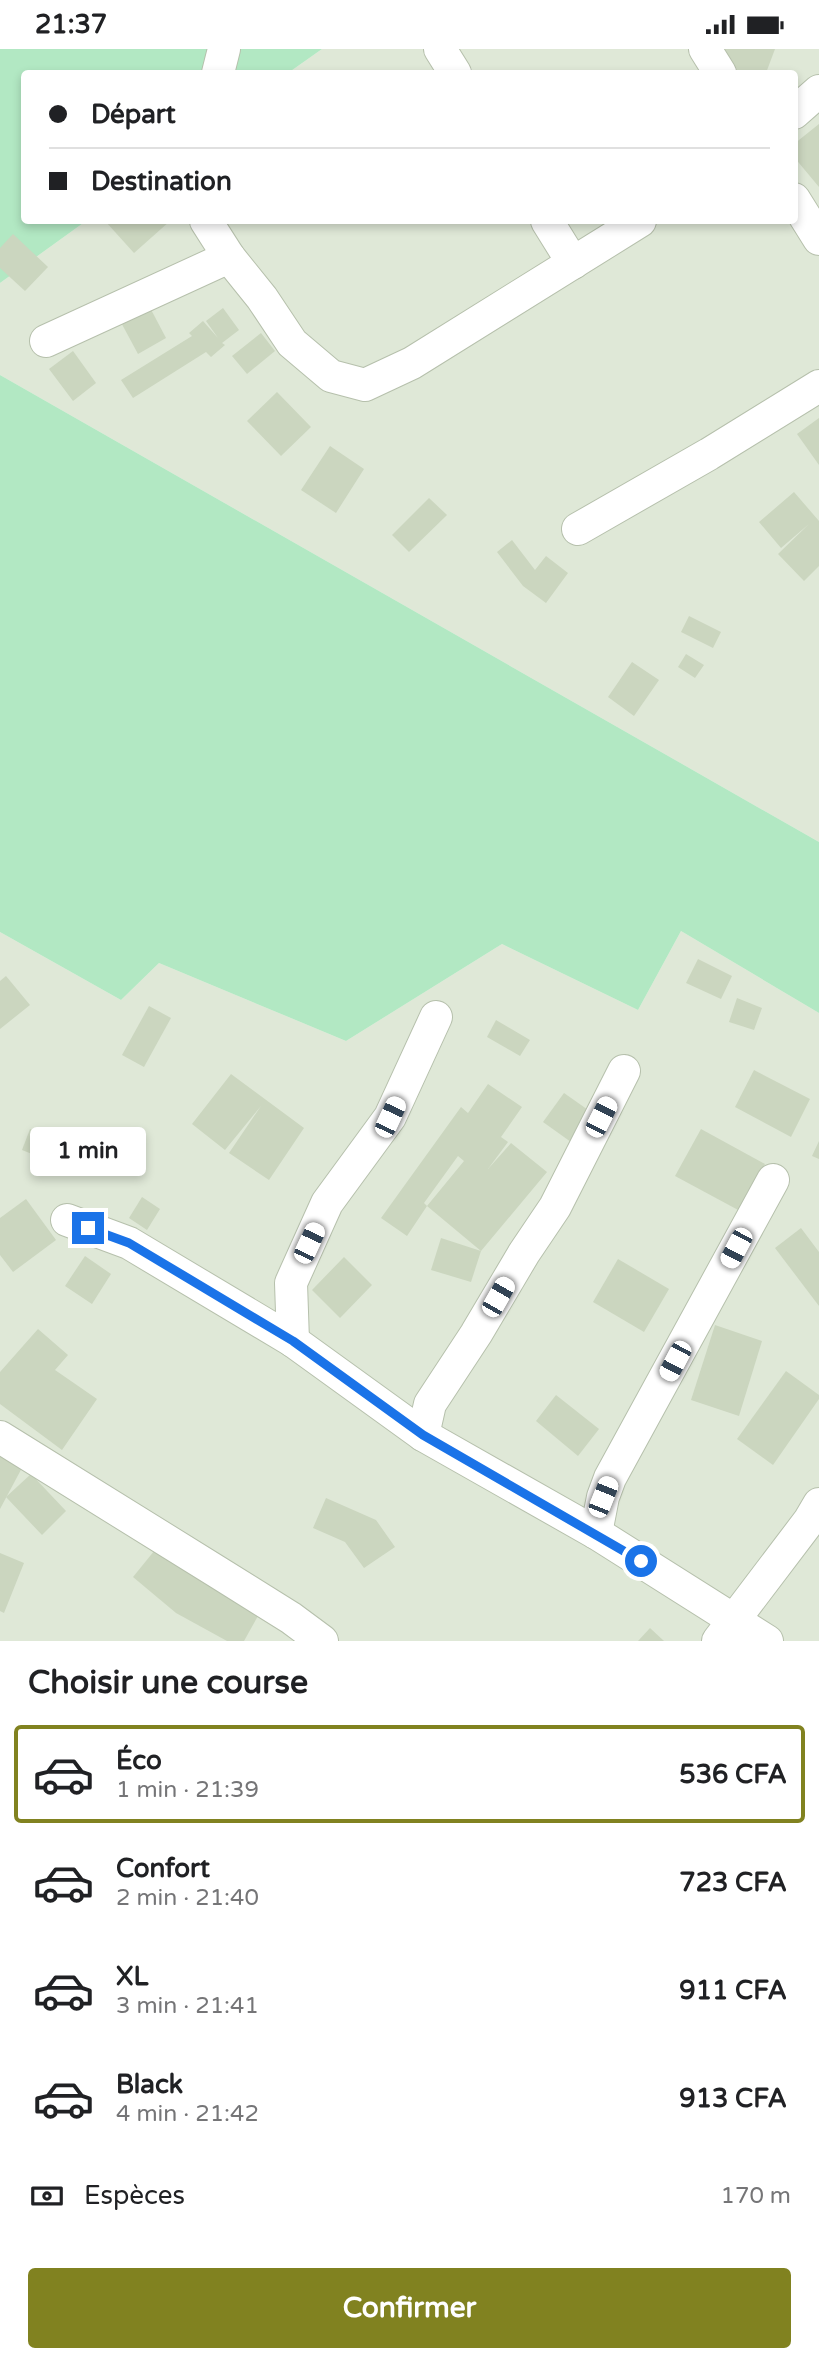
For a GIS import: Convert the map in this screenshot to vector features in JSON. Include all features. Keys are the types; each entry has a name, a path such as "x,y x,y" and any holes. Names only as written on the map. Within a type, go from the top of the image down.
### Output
{"street":[{"path":"219,70 224,49"},
{"path":"440,49 453,70"},
{"path":"705,49 718,70"},
{"path":"798,109 819,91"},
{"path":"798,205 819,239"},
{"path":"208,224 229,257 262,297 292,344 331,376 365,385 412,363 635,224"},
{"path":"549,224 573,263"},
{"path":"46,341 229,257"},
{"path":"578,529 709,454 819,386"},
{"path":"293,1341 291,1283 327,1203 390,1117 436,1017"},
{"path":"423,1435 430,1404 555,1207 624,1071"},
{"path":"596,1533 610,1478 773,1180"},
{"path":"67,1220 129,1243 293,1341 423,1435 596,1533 725,1630 767,1641"},
{"path":"0,1437 284,1630 322,1641"},
{"path":"725,1630 809,1521 819,1504"}],"shaded area":[{"path":"322,49 819,49 819,842 0,375 0,283 82,224 798,224 798,70 292,70"},
{"path":"681,931 819,1013 819,1641 0,1641 0,932 121,1000 159,963 346,1041 502,944 638,1010"}],"green space":[{"path":"0,49 322,49 292,70 21,70 21,224 82,224 0,283"},
{"path":"0,375 819,842 819,1013 681,931 638,1010 502,944 346,1041 159,963 121,1000 0,932"}],"building":[{"path":"724,49 775,49 767,70 735,70 718,64"},
{"path":"819,124 819,187 798,162 798,141"},
{"path":"108,224 167,224 134,253"},
{"path":"13,234 48,267 25,291 0,268 0,248"},
{"path":"146,300 166,338 138,354 117,315"},
{"path":"223,308 239,330 222,343 225,345 211,357 206,352 133,398 121,380 192,336 189,333 203,321 218,338 206,321"},
{"path":"261,333 275,351 247,374 232,356"},
{"path":"73,351 96,383 73,401 49,369"},
{"path":"277,392 311,427 281,456 247,421"},
{"path":"819,418 819,465 797,434"},
{"path":"330,446 364,469 336,513 301,490"},
{"path":"794,492 819,521 819,566 804,581 778,554 809,524 781,548 759,522"},
{"path":"429,498 447,515 409,552 392,535"},
{"path":"512,540 535,570 546,556 568,573 546,603 523,586 497,552"},
{"path":"689,616 721,632 713,648 681,632"},
{"path":"686,654 704,665 695,678 678,667"},
{"path":"632,662 659,680 634,716 608,697"},
{"path":"698,959 732,976 721,999 686,983"},
{"path":"6,976 30,1005 0,1029 0,981"},
{"path":"737,998 762,1008 754,1030 729,1022"},
{"path":"149,1006 171,1018 144,1067 122,1055"},
{"path":"496,1020 530,1040 520,1056 487,1037"},
{"path":"754,1070 810,1099 791,1137 735,1107"},
{"path":"231,1074 304,1128 269,1180 229,1153 261,1106 225,1150 192,1124"},
{"path":"488,1084 522,1107 501,1137 508,1142 488,1169 511,1143 547,1172 481,1251 427,1206 407,1236 381,1218 461,1107 468,1113","holes":["458,1156 464,1161 427,1206 424,1203"]},
{"path":"564,1093 591,1112 571,1142 543,1122"},
{"path":"30,1129 65,1143 57,1164 22,1150"},
{"path":"701,1129 765,1164 740,1211 675,1176"},
{"path":"819,1141 819,1159 812,1156"},
{"path":"142,1197 160,1209 147,1230 129,1218"},
{"path":"26,1199 56,1240 13,1272 0,1255 0,1218"},
{"path":"801,1228 819,1252 819,1306 775,1248"},
{"path":"441,1238 481,1251 471,1282 431,1270"},
{"path":"85,1256 111,1274 92,1304 65,1286"},
{"path":"344,1257 372,1285 340,1318 312,1290"},
{"path":"618,1259 669,1289 644,1332 593,1302"},
{"path":"715,1325 762,1341 739,1416 691,1400"},
{"path":"38,1329 68,1355 55,1370 97,1399 62,1450 0,1404 0,1372"},
{"path":"786,1371 819,1395 819,1399 773,1465 737,1439"},
{"path":"556,1395 599,1429 578,1456 536,1421"},
{"path":"0,1453 23,1466 0,1509"},
{"path":"31,1474 66,1511 42,1535 6,1497"},
{"path":"326,1498 376,1520 395,1547 364,1568 345,1542 313,1528"},
{"path":"159,1545 263,1607 244,1641 227,1641 176,1613 133,1577"},
{"path":"0,1553 24,1563 4,1613 0,1611"},
{"path":"650,1628 664,1641 638,1641"}],"route":[{"path":"88,1228 129,1243 293,1341 423,1435 641,1561"}]}
